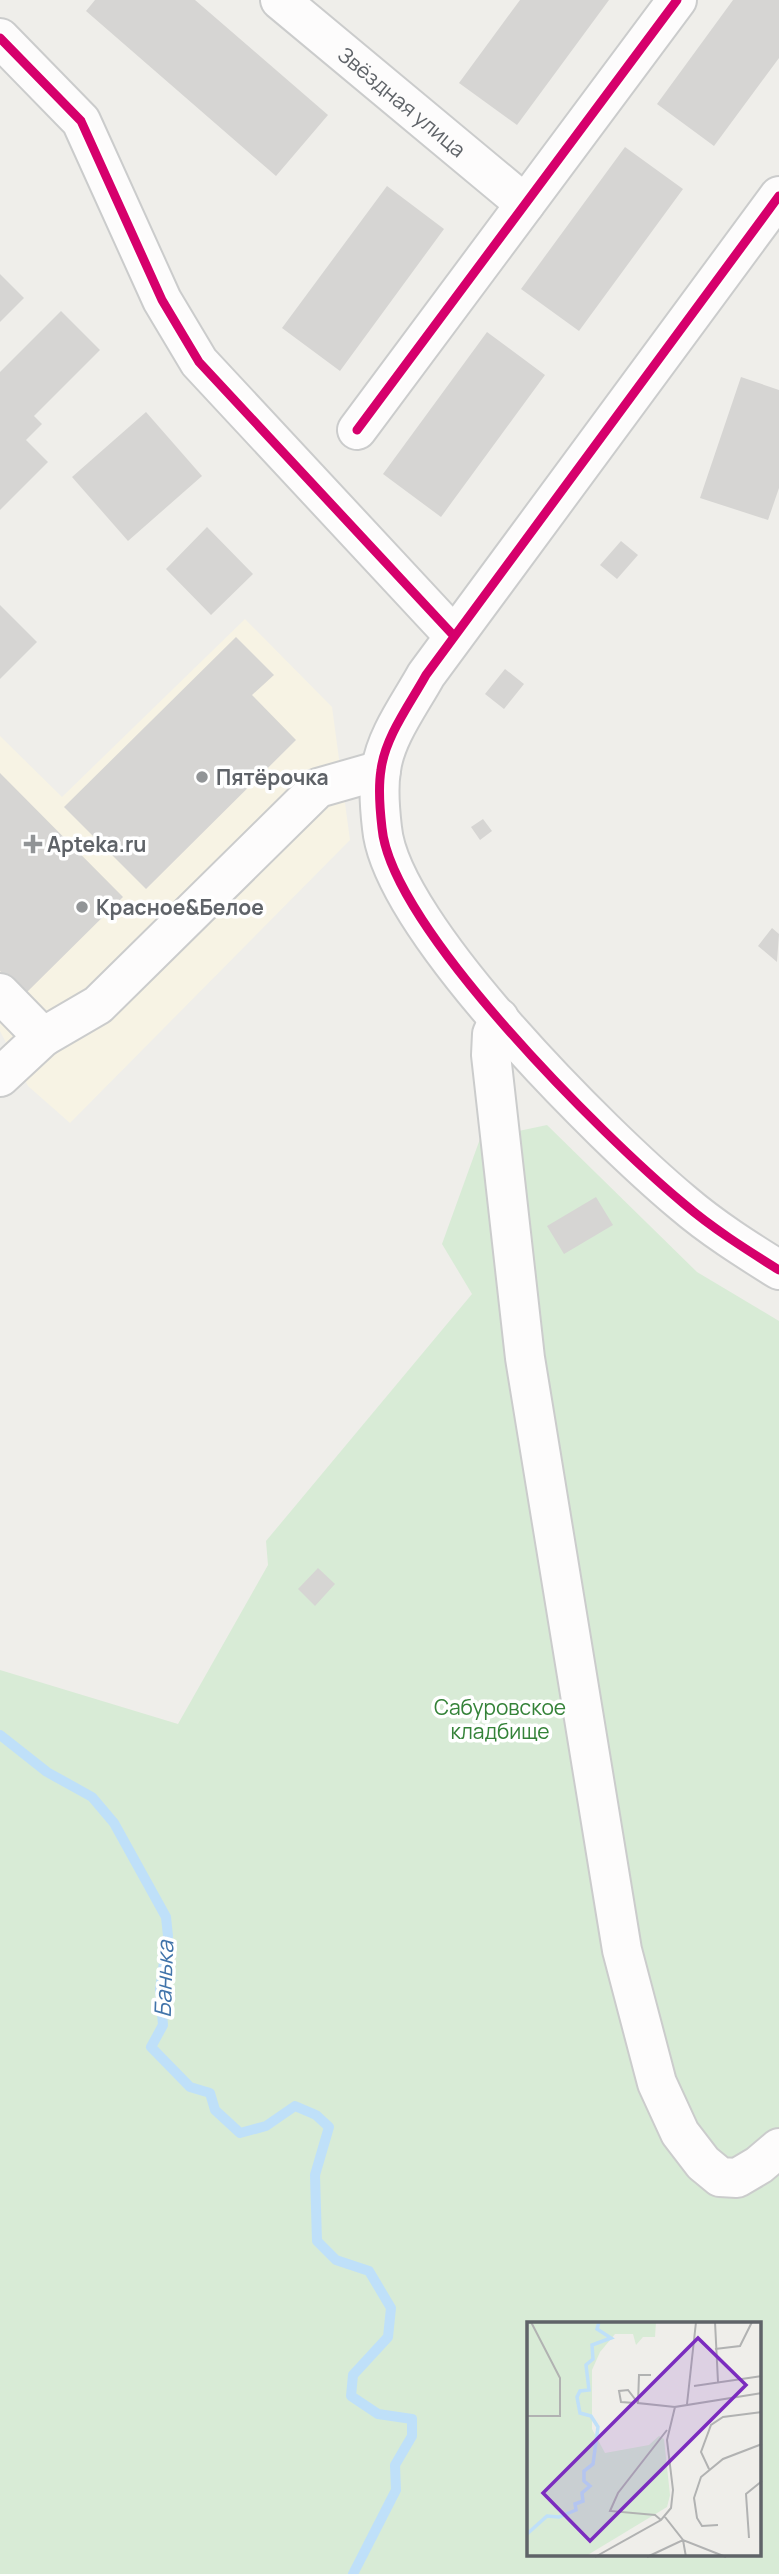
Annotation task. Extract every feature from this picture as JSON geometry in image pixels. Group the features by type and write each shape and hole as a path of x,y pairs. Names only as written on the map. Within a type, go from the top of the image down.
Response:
{"street":[{"name":"Звёздная улица","path":"280,0 525,204"},
{"path":"357,430 677,0"},
{"path":"0,37 81,121 162,300 199,362 454,636"},
{"path":"779,196 426,675 395,730 381,769 382,831 397,879 429,930 499,1018 579,1107 684,1205 779,1269"},
{"path":"3,1071 43,1037 98,1005 318,788 381,769"},
{"path":"0,993 43,1037"},
{"path":"499,1018 492,1034 491,1055 525,1358 622,1950 657,2083 680,2133 703,2163 720,2177 737,2178 759,2165 779,2148"}],"shaded area":[{"path":"245,619 332,707 350,840 70,1123 28,1086 0,1031 0,736 62,797"}],"green space":[{"name":"Сабуровское кладбище","path":"547,1125 697,1272 779,1321 779,2574 0,2574 0,1670 178,1724 268,1565 266,1541 472,1294 442,1244 480,1139"}],"building":[{"path":"95,0 195,0 328,115 276,176 86,11"},
{"path":"520,0 609,0 517,125 459,83"},
{"path":"733,0 779,0 779,58 714,146 657,104"},
{"path":"625,147 683,189 579,331 521,289"},
{"path":"387,186 444,229 340,371 282,328"},
{"path":"0,274 24,298 0,322"},
{"path":"61,311 100,350 34,416 42,424 26,440 48,462 0,510 0,372"},
{"path":"487,332 545,375 441,517 383,474"},
{"path":"741,377 779,390 779,488 768,520 700,498"},
{"path":"146,412 202,476 128,541 72,477"},
{"path":"207,527 253,574 211,615 166,569"},
{"path":"621,541 638,555 617,579 600,565"},
{"path":"0,605 37,642 0,679"},
{"path":"236,637 274,675 252,695 296,740 146,889 64,807"},
{"path":"505,669 524,684 504,709 485,694"},
{"path":"0,773 123,897 24,995 0,971"},
{"path":"483,819 492,831 480,840 471,827"},
{"path":"772,928 779,934 777,962 758,946"},
{"path":"596,1197 613,1225 564,1254 547,1226"},
{"path":"318,1568 335,1584 315,1606 298,1589"}],"waterway":[{"name":"Банька","path":"0,1735 47,1772 92,1797 114,1823 166,1917 168,1936 160,1989 163,2025 151,2047 190,2087 210,2093 215,2110 240,2133 266,2126 295,2106 316,2115 329,2127 315,2175 317,2241 336,2260 369,2271 391,2308 388,2337 353,2375 351,2396 378,2414 412,2419 412,2436 395,2465 396,2490 353,2574"}],"cycle path":[{"path":"357,430 677,0"},
{"path":"0,38 81,121 162,300 199,362 454,636"},
{"path":"779,196 426,675 387,745 379,792 382,828 394,870 422,919 461,973 507,1028 556,1082 648,1172 706,1221 779,1270"}],"place":[{"name":"Пятёрочка","path":"202,777"},
{"name":"Apteka.ru","path":"33,844"},
{"name":"Красное&Белое","path":"82,907"}]}
